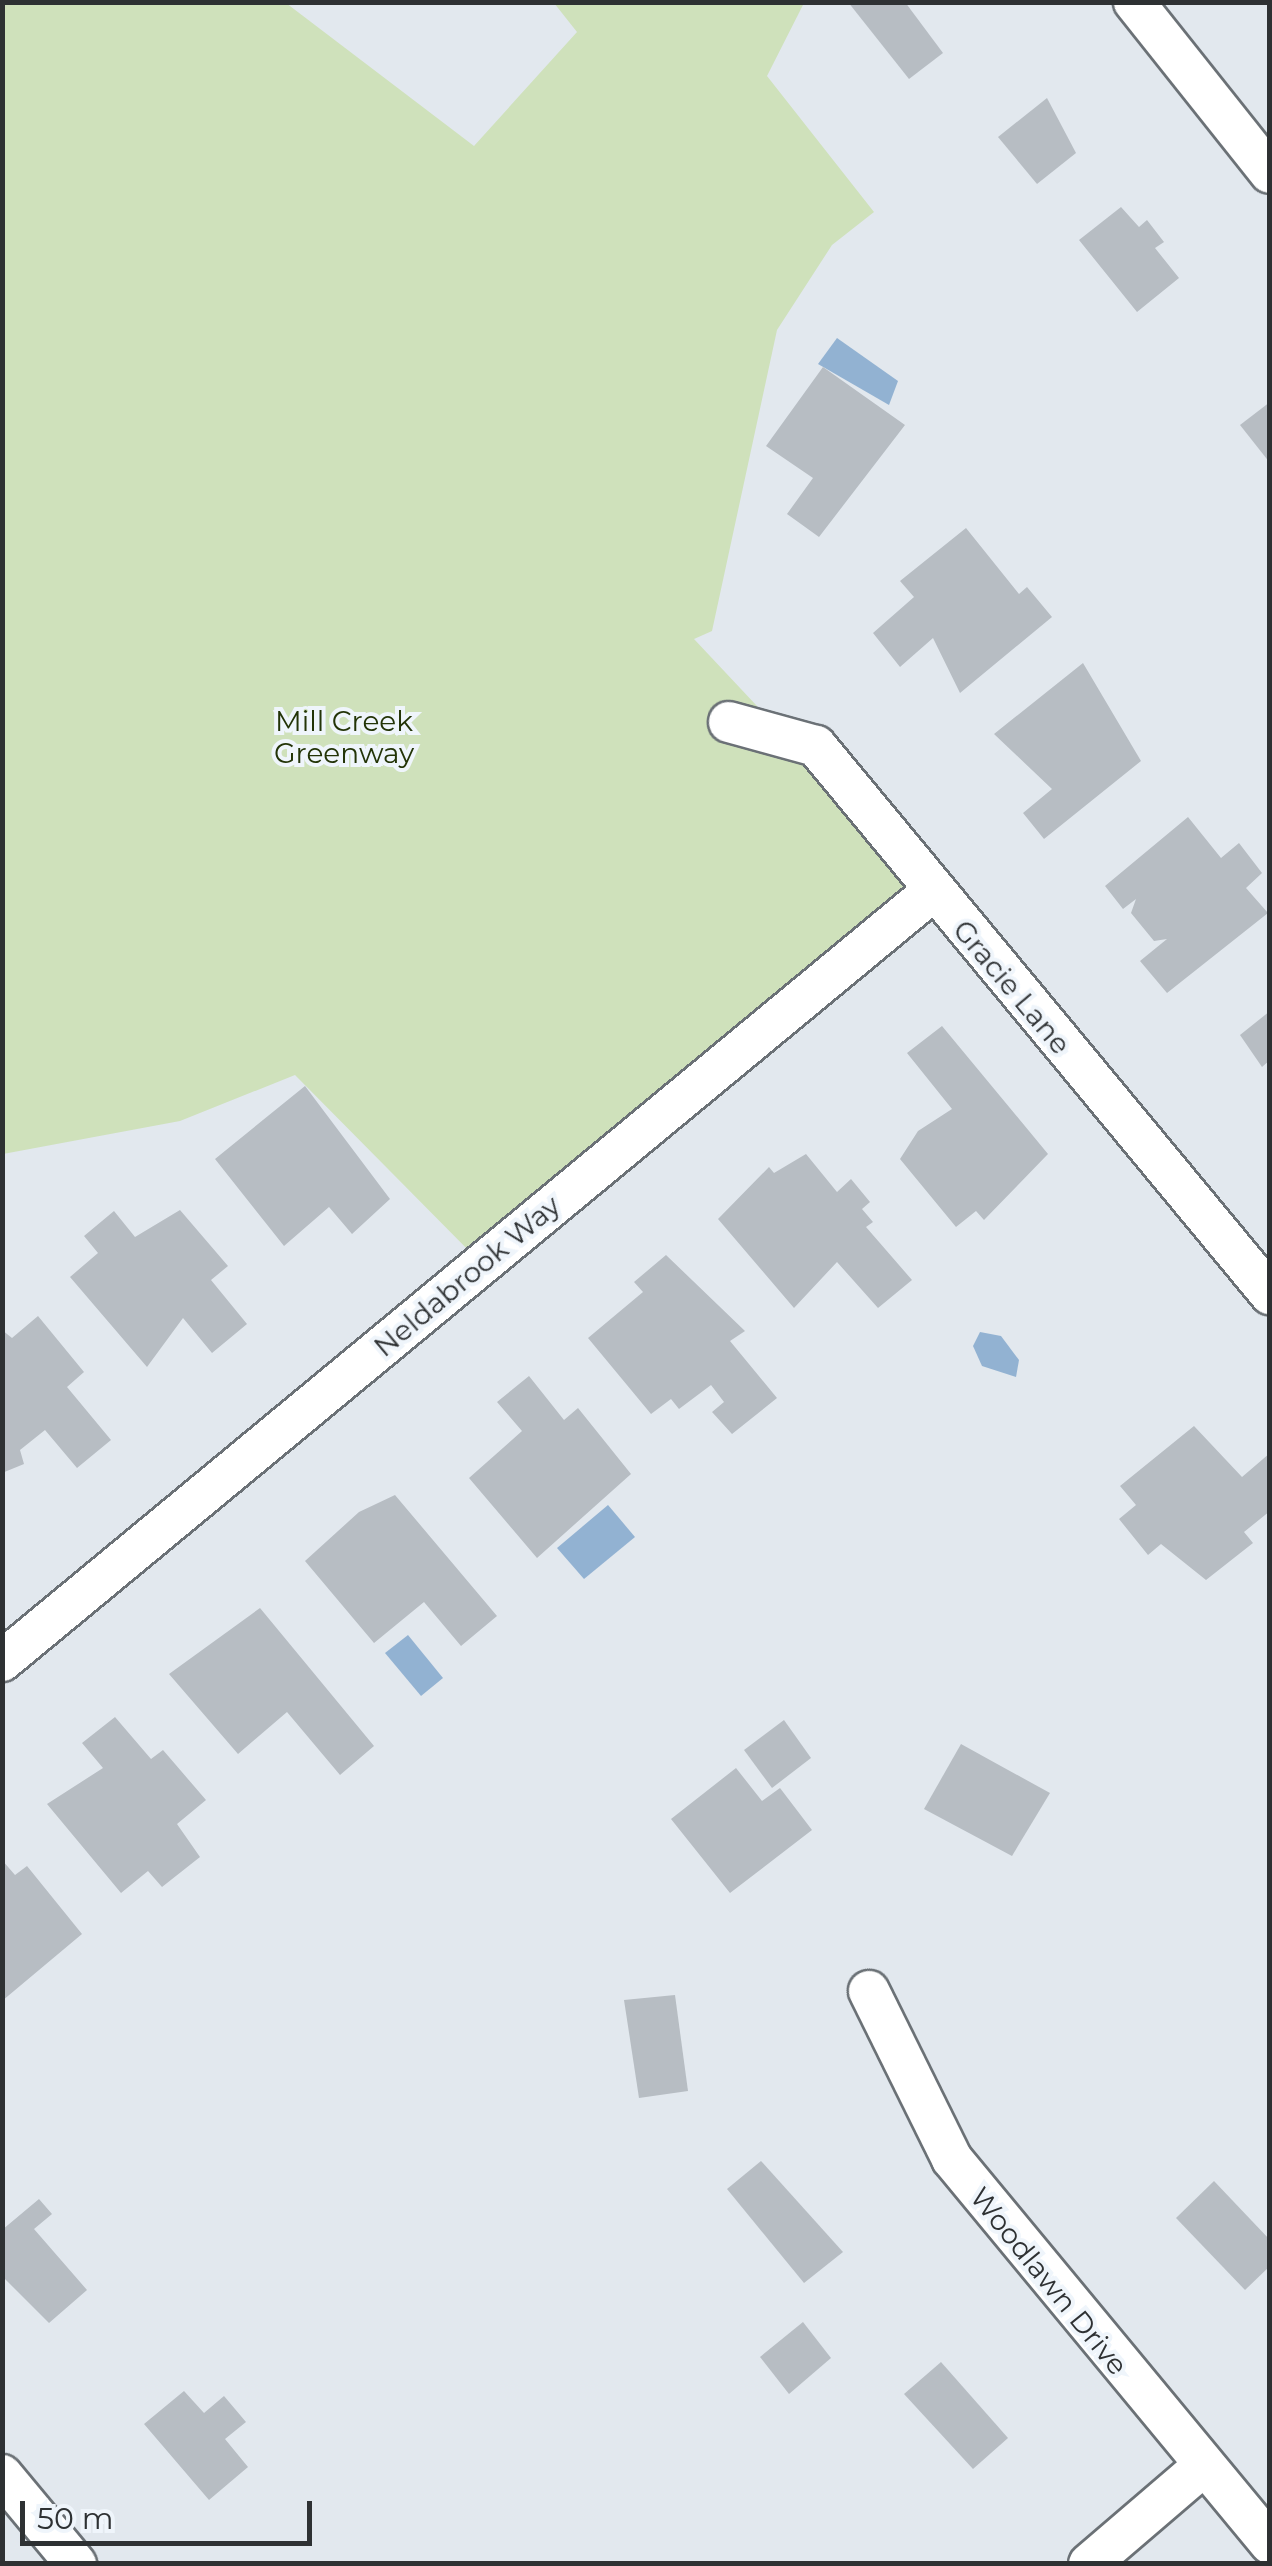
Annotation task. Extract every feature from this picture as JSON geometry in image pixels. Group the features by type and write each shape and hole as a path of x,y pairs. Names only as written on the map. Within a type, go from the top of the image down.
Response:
{"street":[{"path":"1134,2 1270,173"},
{"name":"Gracie Lane","path":"729,722 816,746 932,892 1270,1294"},
{"name":"Neldabrook Way","path":"2,1661 932,892"},
{"name":"Woodlawn Drive","path":"869,1992 952,2159 1200,2469 1270,2544"},
{"path":"1088,2564 1200,2469"},
{"path":"2,2475 76,2564"}],"green space":[{"name":"Mill Creek Greenway","path":"3,3 286,3 474,146 577,32 554,3 804,3 767,76 874,212 832,245 777,330 712,631 694,639 932,892 482,1264 295,1075 180,1121 3,1154"}],"water":[{"path":"837,338 898,381 889,405 818,364"},
{"path":"980,1332 1001,1336 1019,1360 1016,1377 982,1366 973,1346"},
{"path":"608,1505 635,1537 584,1579 557,1548"},
{"path":"408,1635 443,1678 421,1696 385,1653"}],"building":[{"path":"848,2 905,2 943,53 909,79"},
{"path":"1047,98 1076,153 1037,184 998,137"},
{"path":"1121,207 1139,227 1147,220 1164,242 1155,248 1179,278 1137,312 1079,240"},
{"path":"823,367 905,425 819,537 787,514 813,478 766,446"},
{"path":"1270,402 1270,463 1240,425"},
{"path":"966,528 1019,594 1027,587 1052,617 960,693 933,638 900,667 873,633 914,597 900,581"},
{"path":"1083,663 1141,761 1044,839 1023,813 1052,789 994,734"},
{"path":"1188,817 1221,858 1239,843 1262,873 1246,888 1268,913 1167,993 1140,961 1167,939 1154,941 1131,913 1136,899 1123,909 1105,886"},
{"path":"1270,1011 1270,1060 1262,1067 1240,1035"},
{"path":"942,1026 1048,1154 984,1220 976,1211 956,1227 900,1159 918,1131 952,1109 907,1053"},
{"path":"305,1086 390,1199 352,1234 329,1207 284,1246 215,1159"},
{"path":"806,1154 837,1192 851,1179 870,1202 862,1209 873,1222 866,1227 912,1280 878,1308 837,1262 794,1308 718,1219 769,1167 774,1173"},
{"path":"180,1210 228,1266 211,1280 247,1324 212,1353 183,1318 147,1367 70,1277 98,1253 84,1236 114,1211 135,1237"},
{"path":"666,1255 745,1331 730,1341 777,1398 732,1434 712,1412 724,1402 711,1385 679,1409 671,1399 651,1414 588,1338 643,1292 634,1282"},
{"path":"38,1316 84,1372 67,1387 111,1440 77,1468 45,1430 20,1450 24,1464 2,1473 2,1330 12,1338"},
{"path":"529,1376 564,1420 578,1408 631,1474 537,1558 469,1478 522,1431 497,1402"},
{"path":"1194,1426 1242,1477 1270,1453 1270,1511 1244,1532 1253,1543 1206,1580 1161,1544 1148,1555 1119,1519 1136,1505 1120,1486"},
{"path":"395,1495 497,1616 461,1646 424,1602 374,1643 305,1561 359,1512"},
{"path":"260,1608 374,1746 340,1775 287,1712 238,1754 169,1674"},
{"path":"115,1717 151,1759 163,1750 206,1800 177,1824 200,1857 162,1887 148,1871 121,1893 47,1804 103,1768 82,1743"},
{"path":"784,1720 811,1758 772,1788 744,1750"},
{"path":"961,1744 1050,1793 1012,1856 924,1809"},
{"path":"736,1768 762,1801 780,1788 812,1830 730,1893 671,1819"},
{"path":"2,1860 15,1875 27,1866 82,1934 2,2001"},
{"path":"675,1995 688,2091 639,2098 624,2000"},
{"path":"761,2161 843,2252 804,2283 727,2189"},
{"path":"1214,2181 1270,2240 1270,2266 1245,2290 1176,2218"},
{"path":"39,2199 52,2214 34,2229 87,2290 49,2323 2,2276 2,2230"},
{"path":"803,2322 831,2358 789,2394 760,2357"},
{"path":"941,2362 1008,2438 973,2469 904,2394"},
{"path":"184,2391 204,2413 224,2396 246,2422 225,2439 248,2467 209,2500 144,2424"}]}
